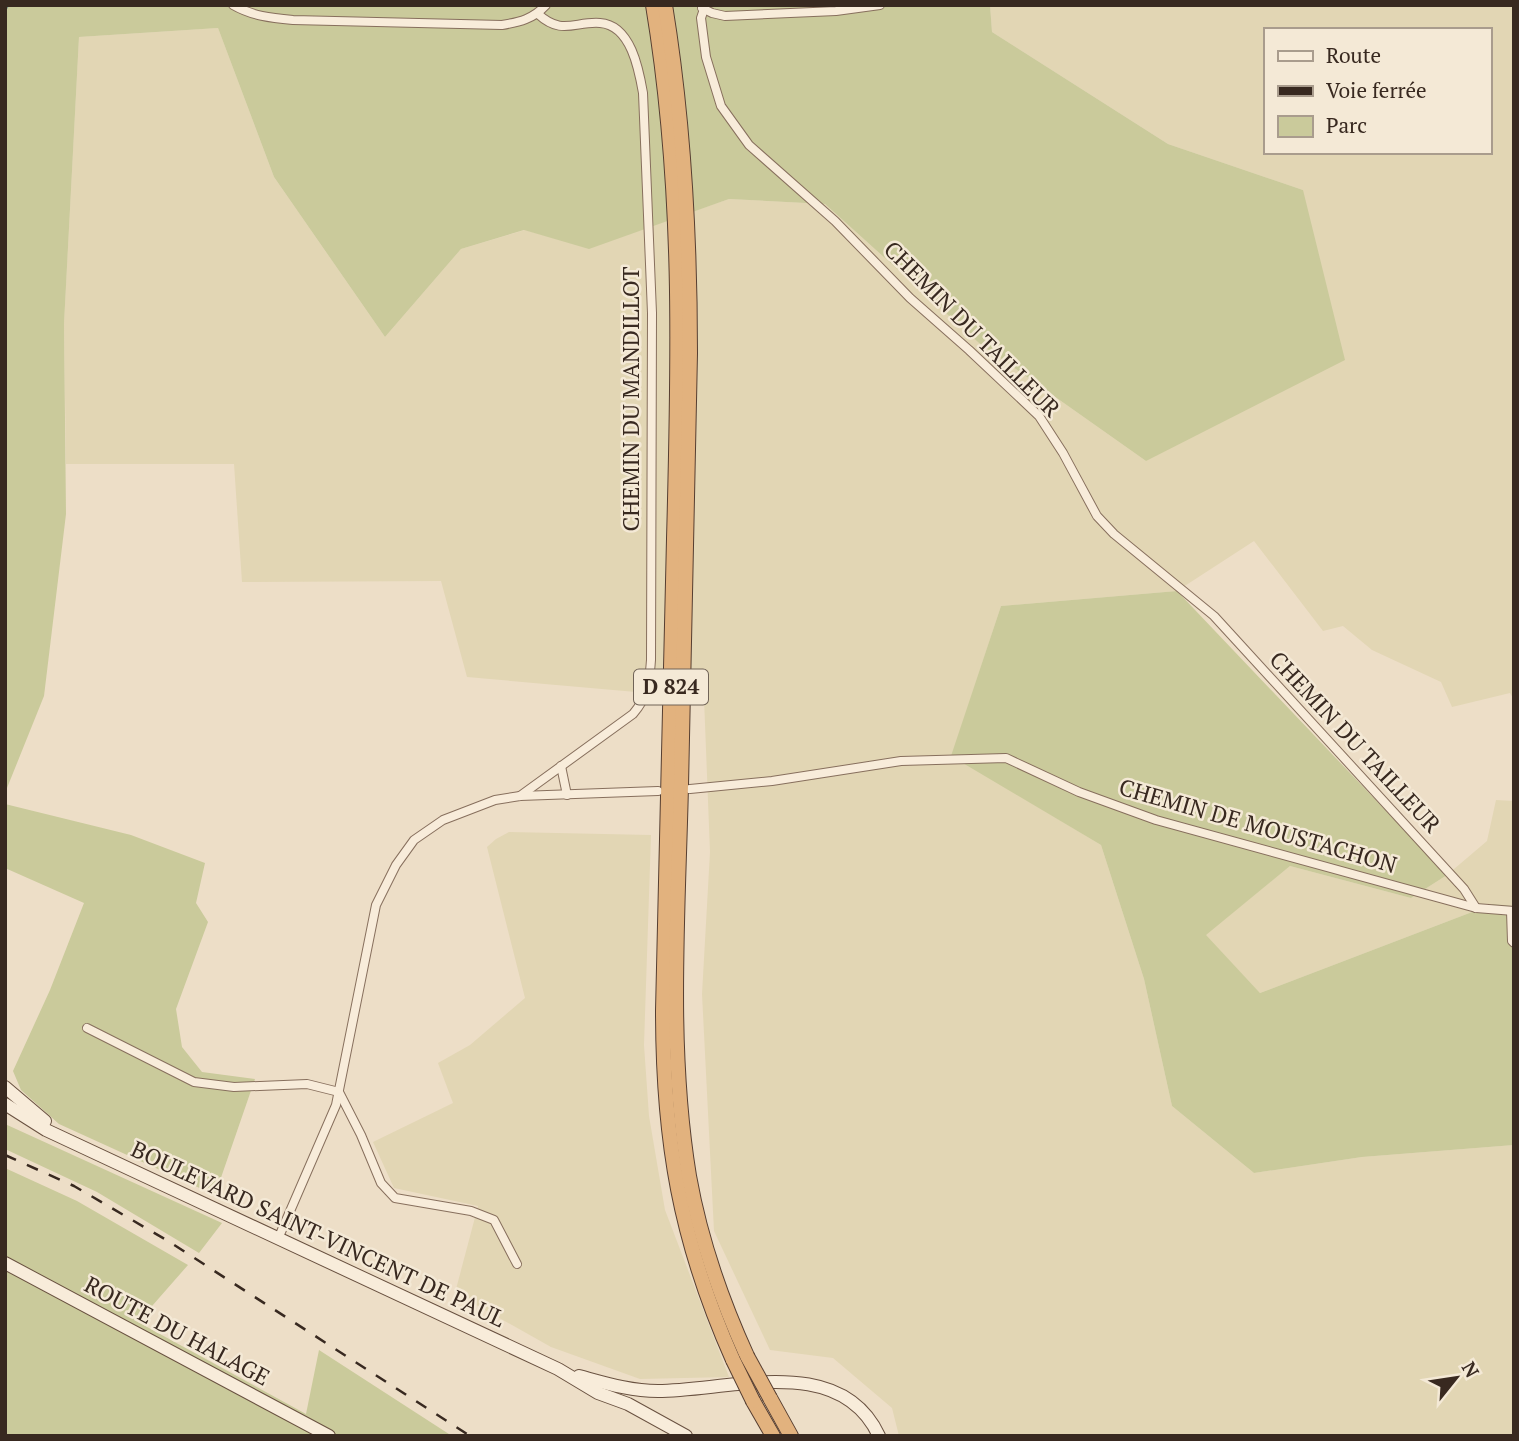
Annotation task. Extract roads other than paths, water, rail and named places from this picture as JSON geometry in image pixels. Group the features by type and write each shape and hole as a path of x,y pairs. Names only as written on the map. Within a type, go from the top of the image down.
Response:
{"highway":[{"name":"D 824","path":"653,5 662,57 673,169 678,292 663,1011 665,1097 671,1157 683,1221 709,1303 753,1401 774,1436"},
{"name":"D 824","path":"665,5 685,158 690,274 677,977 680,1102 690,1177 702,1230 731,1321 791,1436"}],"main road":[{"name":"BOULEVARD SAINT-VINCENT DE PAUL","path":"5,1087 61,1135"},
{"name":"BOULEVARD SAINT-VINCENT DE PAUL","path":"5,1104 46,1130 558,1370"},
{"name":"ROUTE DU HALAGE","path":"5,1263 328,1436"},
{"path":"558,1370 598,1392 628,1404 685,1436"},
{"path":"558,1370 614,1386 645,1390 789,1381 818,1385 853,1404 868,1418 879,1436"}],"street":[{"path":"233,5 244,12 261,17 445,25 502,25 525,21 547,5"},
{"path":"702,7 725,16 836,11 880,5"},
{"name":"CHEMIN DU TAILLEUR","path":"702,7 706,57 721,106 749,145 835,221 910,298 970,349 1039,416 1063,453 1097,516 1140,557 1214,616 1464,888 1476,908"},
{"name":"CHEMIN DU MANDILLOT","path":"520,796 634,714 645,699 649,683 652,313 643,93 637,58 615,29 602,23 568,27 556,25 538,14"},
{"name":"CHEMIN DE MOUSTACHON","path":"690,789 772,781 901,761 1006,758 1079,792 1156,820 1476,908 1512,911"},
{"path":"561,766 567,795"},
{"path":"278,1239 316,1155 339,1092 376,905 396,865 414,840 443,821 495,800 520,796 658,791"},
{"path":"1512,911 1514,943"},
{"path":"88,1028 194,1082 234,1087 307,1084 339,1092 361,1135 380,1183 395,1198 471,1211 494,1220 517,1264"}],"waterway":[{"path":"5,10 8,5"}],"railway":[{"path":"5,1155 74,1186 168,1241 470,1436"}]}
